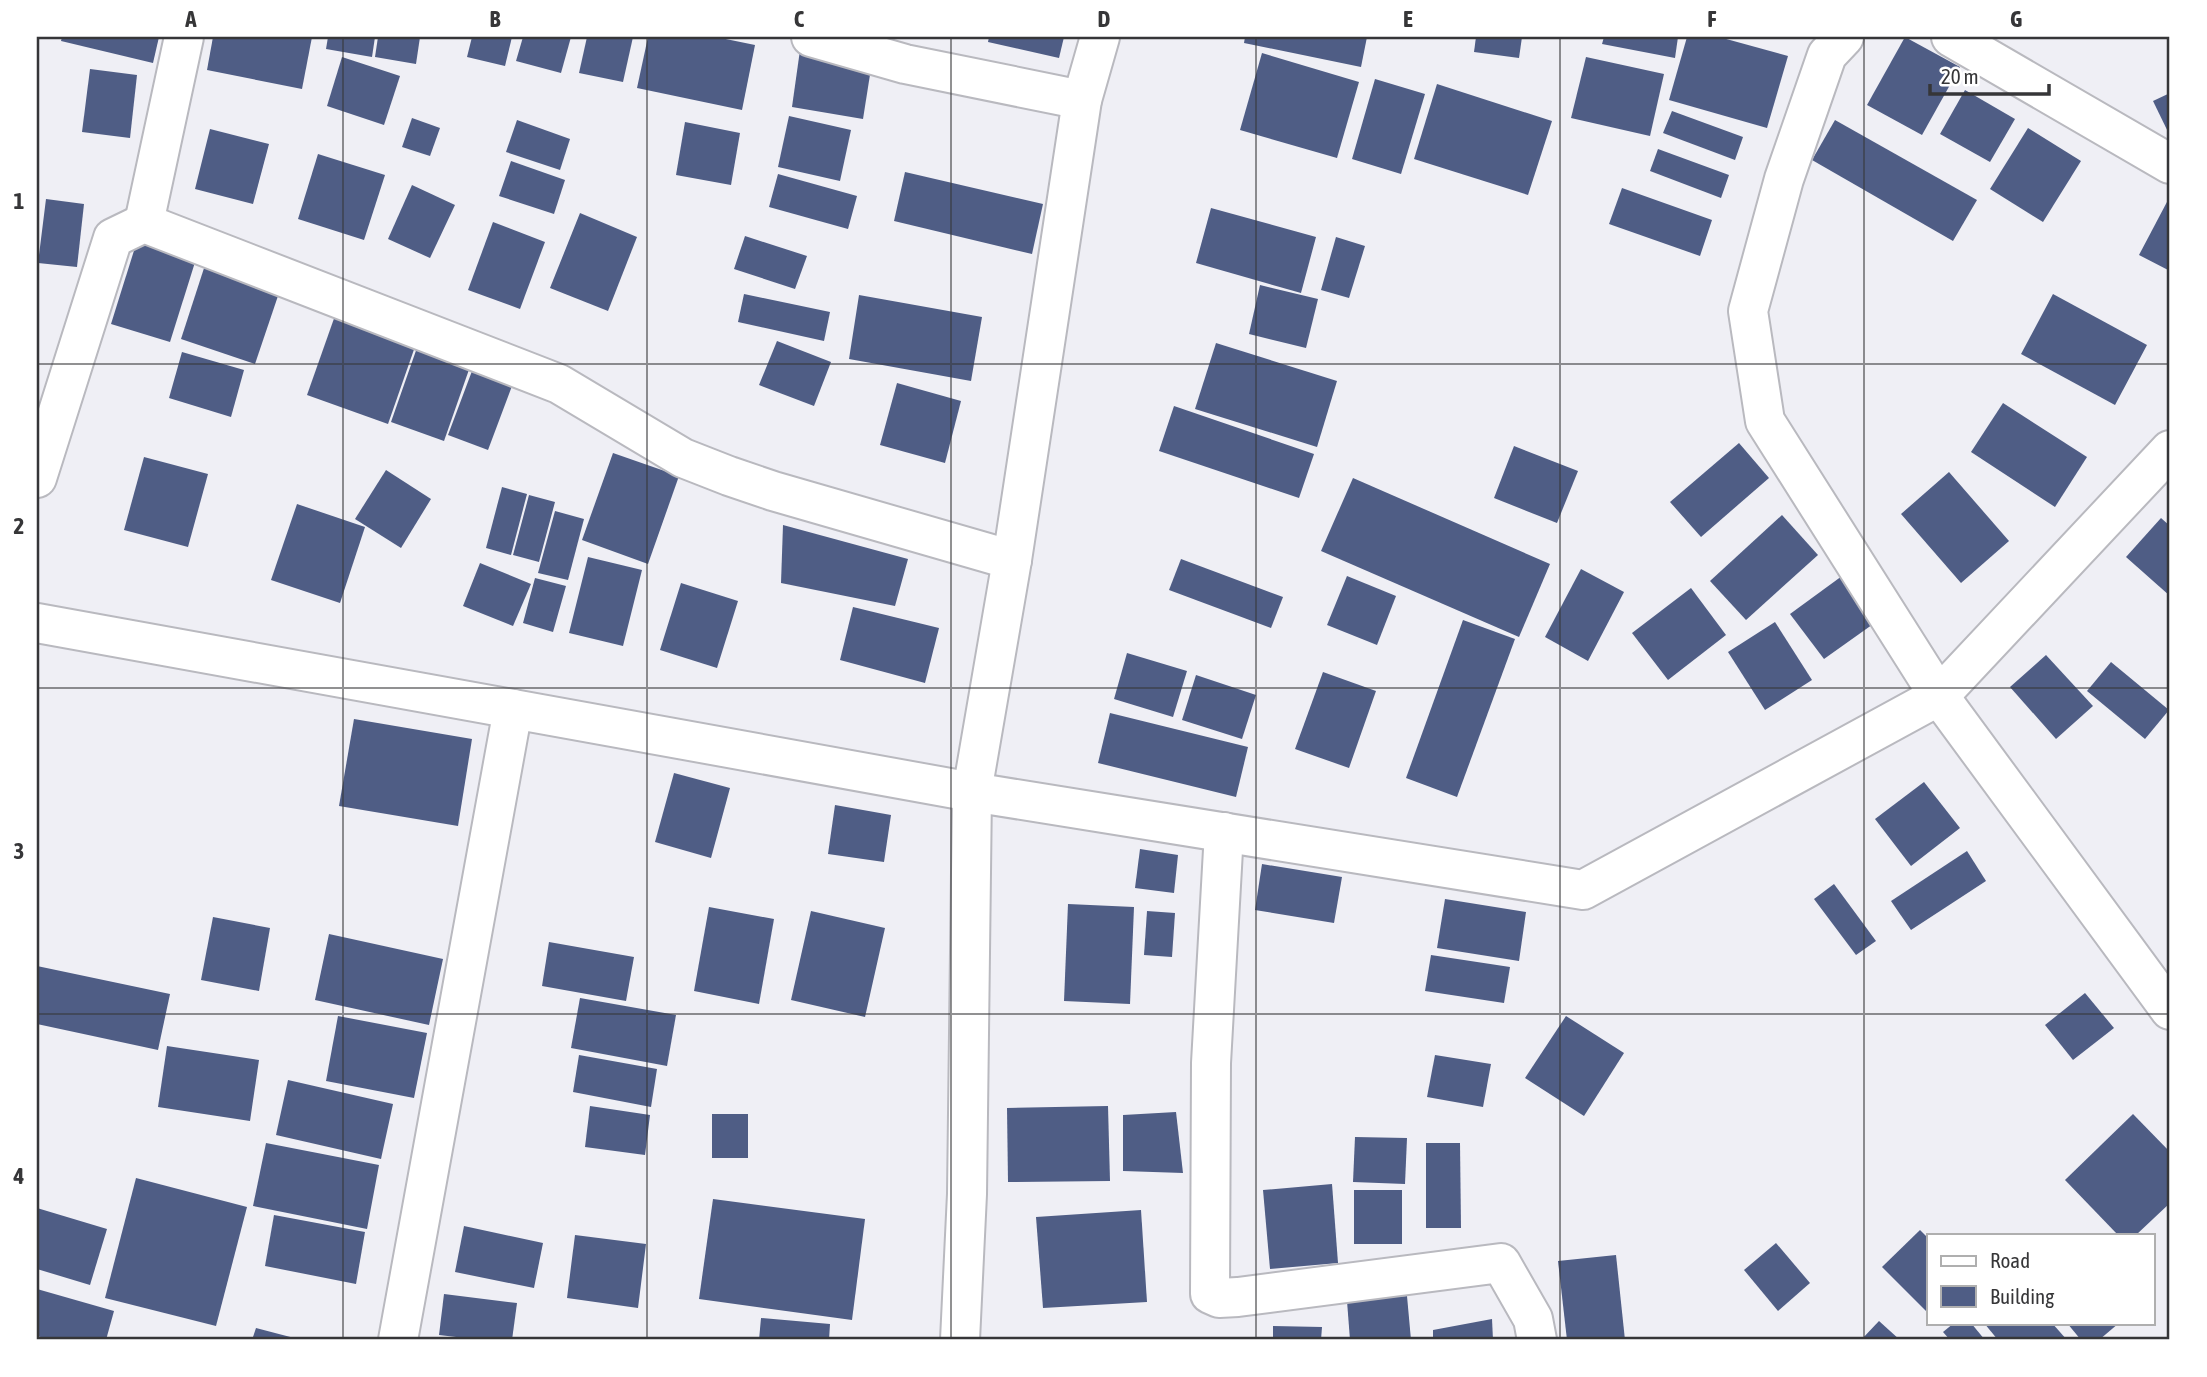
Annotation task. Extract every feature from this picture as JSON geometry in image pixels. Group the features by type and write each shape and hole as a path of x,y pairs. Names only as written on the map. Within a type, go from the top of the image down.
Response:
{"street":[{"path":"144,223 184,37"},
{"path":"811,37 905,64 1082,100"},
{"path":"960,1340 967,1194 972,792 1012,560 1082,100 1100,37"},
{"path":"1844,37 1827,55 1822,68 1784,179 1748,311 1765,421 1939,696 2170,1010"},
{"path":"1951,37 2170,164"},
{"path":"37,478 113,238 144,223 559,384 683,458 773,491 1012,560"},
{"path":"37,623 972,792 1583,890 1939,696 2170,450"},
{"path":"398,1340 513,709"},
{"path":"1224,832 1211,1063 1210,1294 1219,1298 1238,1297 1501,1263 1533,1319 1537,1340"}],"building":[{"path":"62,37 159,37 153,63 61,41"},
{"path":"213,37 312,37 302,89 207,70"},
{"path":"328,37 375,37 372,57 326,49"},
{"path":"378,37 420,37 416,64 375,57"},
{"path":"472,37 512,37 505,66 467,57"},
{"path":"523,37 571,37 561,73 516,61"},
{"path":"587,37 633,37 623,82 579,73"},
{"path":"648,37 716,37 755,45 742,110 637,88"},
{"path":"989,37 1064,37 1059,58 988,42"},
{"path":"1245,37 1367,37 1361,67 1244,43"},
{"path":"1476,37 1522,37 1519,58 1474,52"},
{"path":"1604,37 1678,37 1675,58 1602,44"},
{"path":"1687,37 1719,37 1788,56 1767,128 1669,100"},
{"path":"1905,37 1960,67 1922,135 1867,105"},
{"path":"800,50 872,62 863,119 792,107"},
{"path":"1262,53 1359,82 1337,158 1240,130"},
{"path":"342,57 400,76 384,125 327,106"},
{"path":"1586,57 1664,74 1650,136 1571,118"},
{"path":"90,69 137,75 130,138 82,132"},
{"path":"1375,79 1425,94 1401,174 1352,159"},
{"path":"1437,84 1552,121 1528,195 1414,159"},
{"path":"1965,90 2015,119 1990,162 1940,134"},
{"path":"2170,93 2170,136 2153,101"},
{"path":"1672,111 1743,137 1735,160 1663,133"},
{"path":"789,116 851,130 840,181 778,167"},
{"path":"412,118 440,128 430,156 402,147"},
{"path":"517,120 570,139 560,170 506,152"},
{"path":"1835,120 1977,200 1953,241 1812,160"},
{"path":"685,122 740,133 731,185 676,175"},
{"path":"2028,128 2081,161 2043,222 1990,189"},
{"path":"210,129 269,144 253,204 195,189"},
{"path":"1658,149 1729,175 1721,198 1650,171"},
{"path":"318,154 385,175 364,240 298,219"},
{"path":"511,161 565,180 554,214 499,196"},
{"path":"905,172 1043,204 1032,254 894,221"},
{"path":"778,174 857,196 848,229 769,207"},
{"path":"412,185 455,205 430,258 388,239"},
{"path":"1622,188 1712,220 1700,256 1609,224"},
{"path":"46,199 84,204 77,267 38,263"},
{"path":"2168,200 2170,201 2170,271 2139,255"},
{"path":"1211,208 1316,237 1301,293 1196,263"},
{"path":"580,213 637,237 608,311 550,288"},
{"path":"493,222 545,242 520,309 468,290"},
{"path":"745,236 807,256 795,289 734,269"},
{"path":"1336,237 1365,246 1349,298 1321,290"},
{"path":"137,241 196,259 170,342 111,324"},
{"path":"206,262 281,287 255,364 181,339"},
{"path":"1260,285 1318,299 1306,348 1249,334"},
{"path":"744,294 830,312 824,341 738,322"},
{"path":"2053,294 2147,345 2115,405 2021,354"},
{"path":"859,295 982,317 971,381 849,359"},
{"path":"337,310 418,338 388,424 307,395"},
{"path":"777,341 831,362 814,406 759,385"},
{"path":"419,342 472,361 444,441 391,422"},
{"path":"1216,343 1337,381 1317,447 1195,409"},
{"path":"182,352 244,370 231,417 169,398"},
{"path":"475,363 515,378 488,450 448,435"},
{"path":"897,383 961,401 945,463 880,445"},
{"path":"2003,403 2087,457 2055,507 1971,452"},
{"path":"1174,406 1314,454 1299,498 1159,451"},
{"path":"1739,443 1769,478 1701,537 1670,502"},
{"path":"1514,446 1578,471 1557,523 1494,498"},
{"path":"613,453 679,476 648,564 582,540"},
{"path":"144,457 208,474 188,547 124,530"},
{"path":"386,470 431,499 401,548 355,519"},
{"path":"1949,472 2009,541 1961,583 1901,514"},
{"path":"1353,478 1550,564 1519,637 1321,551"},
{"path":"502,487 527,494 511,555 486,548"},
{"path":"529,495 555,502 539,562 513,555"},
{"path":"297,504 365,527 340,603 271,580"},
{"path":"555,511 584,519 568,580 538,573"},
{"path":"1782,515 1818,555 1746,620 1710,581"},
{"path":"2161,518 2170,526 2170,596 2126,557"},
{"path":"783,525 908,559 895,606 781,583"},
{"path":"588,557 642,570 623,646 569,633"},
{"path":"1181,559 1283,597 1271,628 1169,590"},
{"path":"480,563 531,584 513,626 463,606"},
{"path":"1581,569 1624,592 1588,661 1545,637"},
{"path":"1347,576 1396,596 1377,645 1327,625"},
{"path":"1842,576 1876,622 1824,659 1790,614"},
{"path":"535,578 566,586 553,632 523,623"},
{"path":"681,583 738,601 717,668 660,650"},
{"path":"1691,588 1726,635 1668,680 1632,633"},
{"path":"853,607 939,628 925,683 840,660"},
{"path":"1463,620 1515,639 1457,797 1406,778"},
{"path":"1775,622 1812,680 1765,710 1728,652"},
{"path":"1127,653 1187,671 1173,717 1114,699"},
{"path":"2046,655 2093,706 2056,739 2010,687"},
{"path":"2111,662 2169,710 2145,739 2087,691"},
{"path":"1323,672 1376,691 1349,768 1295,749"},
{"path":"1196,675 1256,695 1242,739 1182,720"},
{"path":"1110,713 1248,747 1236,797 1098,763"},
{"path":"354,719 472,739 458,826 339,806"},
{"path":"674,773 730,788 711,858 655,842"},
{"path":"1924,782 1960,828 1911,866 1875,819"},
{"path":"835,805 891,815 884,862 828,854"},
{"path":"1140,849 1178,855 1174,893 1135,888"},
{"path":"1967,851 1986,881 1911,930 1891,901"},
{"path":"1262,864 1342,877 1334,923 1255,910"},
{"path":"1834,884 1876,941 1856,955 1814,899"},
{"path":"1445,899 1526,912 1519,961 1437,948"},
{"path":"1068,904 1134,907 1130,1004 1064,1001"},
{"path":"709,907 774,919 759,1004 694,991"},
{"path":"811,911 885,928 865,1017 791,1000"},
{"path":"1147,911 1175,913 1172,957 1144,955"},
{"path":"213,917 270,928 259,991 201,980"},
{"path":"329,934 443,959 429,1025 315,1000"},
{"path":"549,942 634,957 626,1001 542,986"},
{"path":"1431,955 1510,967 1504,1003 1425,991"},
{"path":"37,966 170,994 158,1050 37,1024"},
{"path":"2085,993 2114,1028 2073,1060 2045,1025"},
{"path":"580,998 676,1015 667,1066 571,1048"},
{"path":"338,1016 427,1033 414,1098 326,1081"},
{"path":"1566,1016 1624,1053 1584,1116 1525,1078"},
{"path":"167,1046 259,1060 250,1121 158,1107"},
{"path":"579,1055 657,1069 651,1107 573,1092"},
{"path":"1435,1055 1491,1064 1483,1107 1427,1097"},
{"path":"288,1080 393,1104 381,1159 276,1135"},
{"path":"590,1106 650,1115 645,1155 585,1147"},
{"path":"1108,1106 1110,1181 1008,1182 1007,1108"},
{"path":"1176,1112 1183,1173 1123,1171 1123,1115"},
{"path":"712,1114 748,1114 748,1158 712,1158"},
{"path":"2133,1114 2170,1152 2170,1203 2137,1234 2117,1234 2065,1180"},
{"path":"1355,1137 1407,1138 1405,1184 1353,1182"},
{"path":"266,1143 379,1165 367,1229 253,1206"},
{"path":"1426,1143 1460,1143 1461,1228 1426,1228"},
{"path":"136,1178 247,1207 216,1326 105,1298"},
{"path":"1332,1184 1338,1263 1270,1269 1263,1190"},
{"path":"1354,1190 1402,1190 1402,1244 1354,1244"},
{"path":"713,1199 865,1219 852,1320 699,1299"},
{"path":"37,1208 107,1229 90,1285 37,1269"},
{"path":"1141,1210 1147,1302 1043,1308 1036,1217"},
{"path":"274,1215 365,1232 356,1284 265,1266"},
{"path":"464,1226 543,1243 534,1288 455,1272"},
{"path":"1920,1230 1927,1237 1927,1312 1882,1267"},
{"path":"575,1235 646,1244 638,1308 567,1298"},
{"path":"1776,1243 1810,1283 1778,1311 1744,1270"},
{"path":"1616,1255 1625,1340 1567,1340 1558,1261"},
{"path":"37,1289 114,1311 106,1340 51,1340 37,1336"},
{"path":"444,1294 517,1303 512,1340 439,1335"},
{"path":"1407,1296 1411,1340 1350,1340 1347,1301"},
{"path":"761,1318 830,1324 829,1340 759,1340"},
{"path":"1492,1319 1493,1340 1433,1340 1433,1330"},
{"path":"1879,1321 1900,1340 1861,1340"},
{"path":"1953,1324 1972,1324 1985,1340 1950,1340 1943,1332"},
{"path":"1985,1324 2053,1324 2067,1340 1998,1340"},
{"path":"2068,1324 2118,1324 2099,1340 2081,1340"},
{"path":"1273,1326 1322,1327 1321,1340 1273,1340"},
{"path":"256,1328 298,1339 252,1340"}]}
